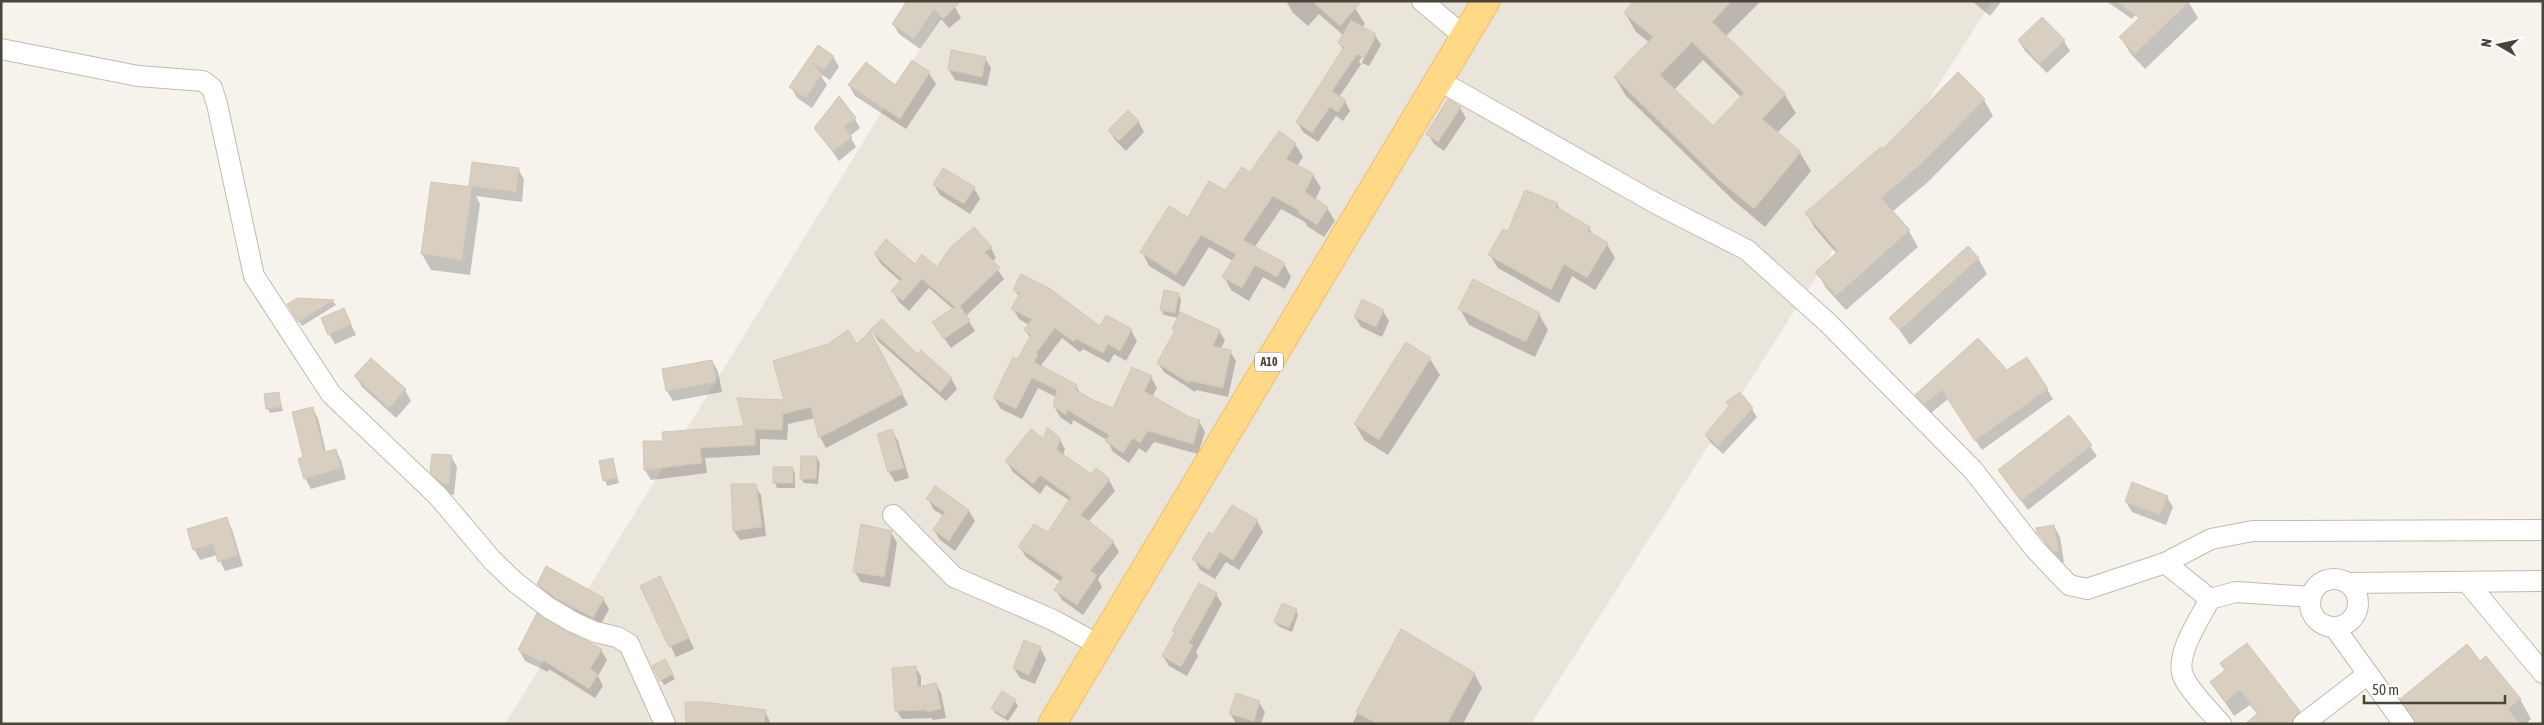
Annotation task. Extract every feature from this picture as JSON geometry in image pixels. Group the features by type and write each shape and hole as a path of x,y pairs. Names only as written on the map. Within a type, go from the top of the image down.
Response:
{"highway":[{"name":"A10","path":"1052,724 1486,1"}],"street":[{"path":"1422,1 1465,37"},
{"path":"1,49 138,76 203,81 212,88 254,276 331,394 438,496 492,560 516,584 549,608 573,622 595,632 617,637 628,644 665,724"},
{"path":"1438,80 1657,204 1747,250 1828,323 1973,470 2034,548 2069,585 2087,589 2165,562 2211,539 2253,531 2543,530"},
{"path":"893,515 954,576 1053,620 1099,645"},
{"path":"2165,562 2210,598"},
{"path":"2348,582 2358,595 2358,610 2350,623 2335,628 2321,624 2311,612 2311,597 2319,584 2334,579 2348,582 2543,581"},
{"path":"2467,582 2543,673"},
{"path":"2221,724 2184,678 2181,666 2184,649 2210,598 2236,592 2311,597"},
{"path":"2335,628 2404,724"},
{"path":"2303,724 2368,674"}],"shaded area":[{"path":"950,1 1992,1 1531,724 505,724"}],"building":[{"path":"907,1 961,1 943,19 934,9 914,39 892,24"},
{"path":"1312,1 1362,1 1340,26"},
{"path":"1633,1 1732,1 1712,22 1786,94 1762,119 1801,152 1754,209 1720,181 1614,77 1653,37 1624,13","holes":["1692,42 1744,93 1713,126 1660,75"]},
{"path":"2116,1 2190,1 2135,54 2119,37 2139,18"},
{"path":"2042,17 2065,40 2040,64 2018,40"},
{"path":"1351,20 1376,34 1363,58 1357,54 1332,91 1346,100 1338,112 1330,107 1312,133 1296,122 1344,47 1338,43"},
{"path":"818,45 834,56 824,70 813,63 822,74 806,98 789,87"},
{"path":"951,50 986,57 982,77 948,70"},
{"path":"912,60 930,72 900,119 848,85 866,62 895,85"},
{"path":"1958,72 1985,99 1919,166 1881,198 1910,230 1836,296 1815,272 1838,251 1805,213 1881,147 1883,149"},
{"path":"839,96 856,118 844,127 852,137 833,152 814,128"},
{"path":"1448,99 1461,107 1438,142 1426,134"},
{"path":"1128,110 1139,121 1119,141 1108,130"},
{"path":"1279,131 1296,143 1286,159 1314,174 1305,192 1328,207 1317,225 1298,213 1300,211 1273,196 1243,240 1285,263 1277,277 1255,265 1242,288 1222,277 1236,254 1201,235 1176,275 1140,252 1169,206 1188,217 1209,181 1225,190 1242,167 1250,172"},
{"path":"472,162 519,168 516,192 469,186"},
{"path":"943,168 975,187 964,204 933,185"},
{"path":"431,182 472,187 462,260 421,254"},
{"path":"1525,190 1558,203 1556,207 1590,227 1588,231 1608,243 1587,278 1564,264 1551,290 1488,255 1503,229 1508,231"},
{"path":"974,227 992,247 985,252 1000,268 960,306 970,321 944,339 932,322 955,307 922,279 903,301 891,291 902,279 874,254 886,239 915,264 922,254 937,267 950,248"},
{"path":"1968,246 1979,258 1900,330 1889,318"},
{"path":"1021,274 1049,288 1100,326 1106,315 1132,329 1120,351 1108,344 1103,353 1076,339 1074,342 1055,328 1036,353 1038,354 1034,362 1077,385 1075,389 1093,400 1113,408 1132,367 1152,376 1144,391 1189,417 1200,420 1193,444 1148,431 1140,443 1133,438 1123,453 1105,441 1109,435 1067,410 1066,415 1053,406 1057,390 1032,378 1016,409 993,398 1013,357 1018,359 1031,335 1024,330 1032,319 1011,309 1020,293 1013,290"},
{"path":"1473,279 1540,313 1526,342 1458,309"},
{"path":"1164,290 1179,293 1175,313 1160,310"},
{"path":"298,298 334,300 298,322 287,304"},
{"path":"1362,299 1384,310 1376,327 1354,317"},
{"path":"344,308 351,324 328,335 321,318"},
{"path":"1180,312 1220,330 1213,346 1231,350 1223,388 1191,381 1189,383 1157,363 1175,330 1172,329"},
{"path":"882,319 917,354 921,350 952,378 940,392 870,330"},
{"path":"848,330 857,344 870,331 903,394 819,438 811,407 783,414 782,430 755,429 755,445 700,448 702,463 644,470 643,441 663,441 662,432 744,426 737,398 784,400 773,361 828,344"},
{"path":"1978,338 2007,370 2027,357 2048,389 1975,441 1942,390 1924,404 1915,395"},
{"path":"1406,342 1431,358 1379,440 1354,424"},
{"path":"371,358 406,389 389,408 354,376"},
{"path":"712,360 716,382 666,391 662,369"},
{"path":"279,392 281,407 266,409 264,394"},
{"path":"1740,392 1753,408 1718,446 1705,435 1729,406 1726,402"},
{"path":"313,407 324,452 336,449 341,468 304,479 298,459 303,457 292,412"},
{"path":"2069,415 2092,445 2021,501 1998,470"},
{"path":"1047,427 1060,438 1057,450 1091,474 1096,468 1110,479 1081,515 1114,541 1090,571 1097,575 1077,605 1054,590 1063,577 1018,547 1034,524 1048,532 1071,497 1040,475 1033,484 1005,461 1031,429 1044,439"},
{"path":"892,429 904,468 888,472 877,434"},
{"path":"432,454 452,455 449,485 443,484 430,472"},
{"path":"801,456 817,456 816,479 800,479"},
{"path":"613,458 617,478 603,481 599,461"},
{"path":"773,467 793,467 793,483 773,483"},
{"path":"2132,482 2168,496 2160,515 2125,502"},
{"path":"731,484 756,484 762,527 733,531"},
{"path":"935,486 969,510 949,541 933,530 945,512 926,499"},
{"path":"1232,505 1258,520 1233,560 1220,552 1209,570 1192,559 1209,532 1213,534"},
{"path":"227,517 238,555 218,562 213,544 193,550 187,529"},
{"path":"861,524 892,531 884,577 853,572"},
{"path":"2054,525 2059,551 2054,552 2037,533 2036,528"},
{"path":"546,566 604,598 593,618 556,598 537,584"},
{"path":"660,576 689,638 669,647 640,586"},
{"path":"1199,583 1217,593 1189,643 1193,645 1181,667 1162,656 1175,632 1172,631"},
{"path":"1282,603 1297,609 1289,628 1274,622"},
{"path":"537,613 567,632 602,649 590,669 598,674 589,689 543,660 542,662 518,650"},
{"path":"1401,629 1475,673 1447,724 1377,724 1356,712"},
{"path":"1024,640 1041,647 1029,675 1013,668"},
{"path":"2247,643 2300,711 2292,719 2291,724 2245,724 2258,713 2240,690 2225,702 2210,682 2225,670 2220,663"},
{"path":"2467,644 2480,661 2486,656 2521,699 2508,709 2520,724 2416,724 2400,699"},
{"path":"665,659 673,674 660,681 652,666"},
{"path":"916,666 918,687 936,683 941,709 927,712 927,710 895,711 892,668"},
{"path":"1002,691 1016,700 1005,717 991,708"},
{"path":"1236,693 1260,701 1254,721 1229,714"},
{"path":"685,702 703,702 766,710 764,724 686,724"}]}
